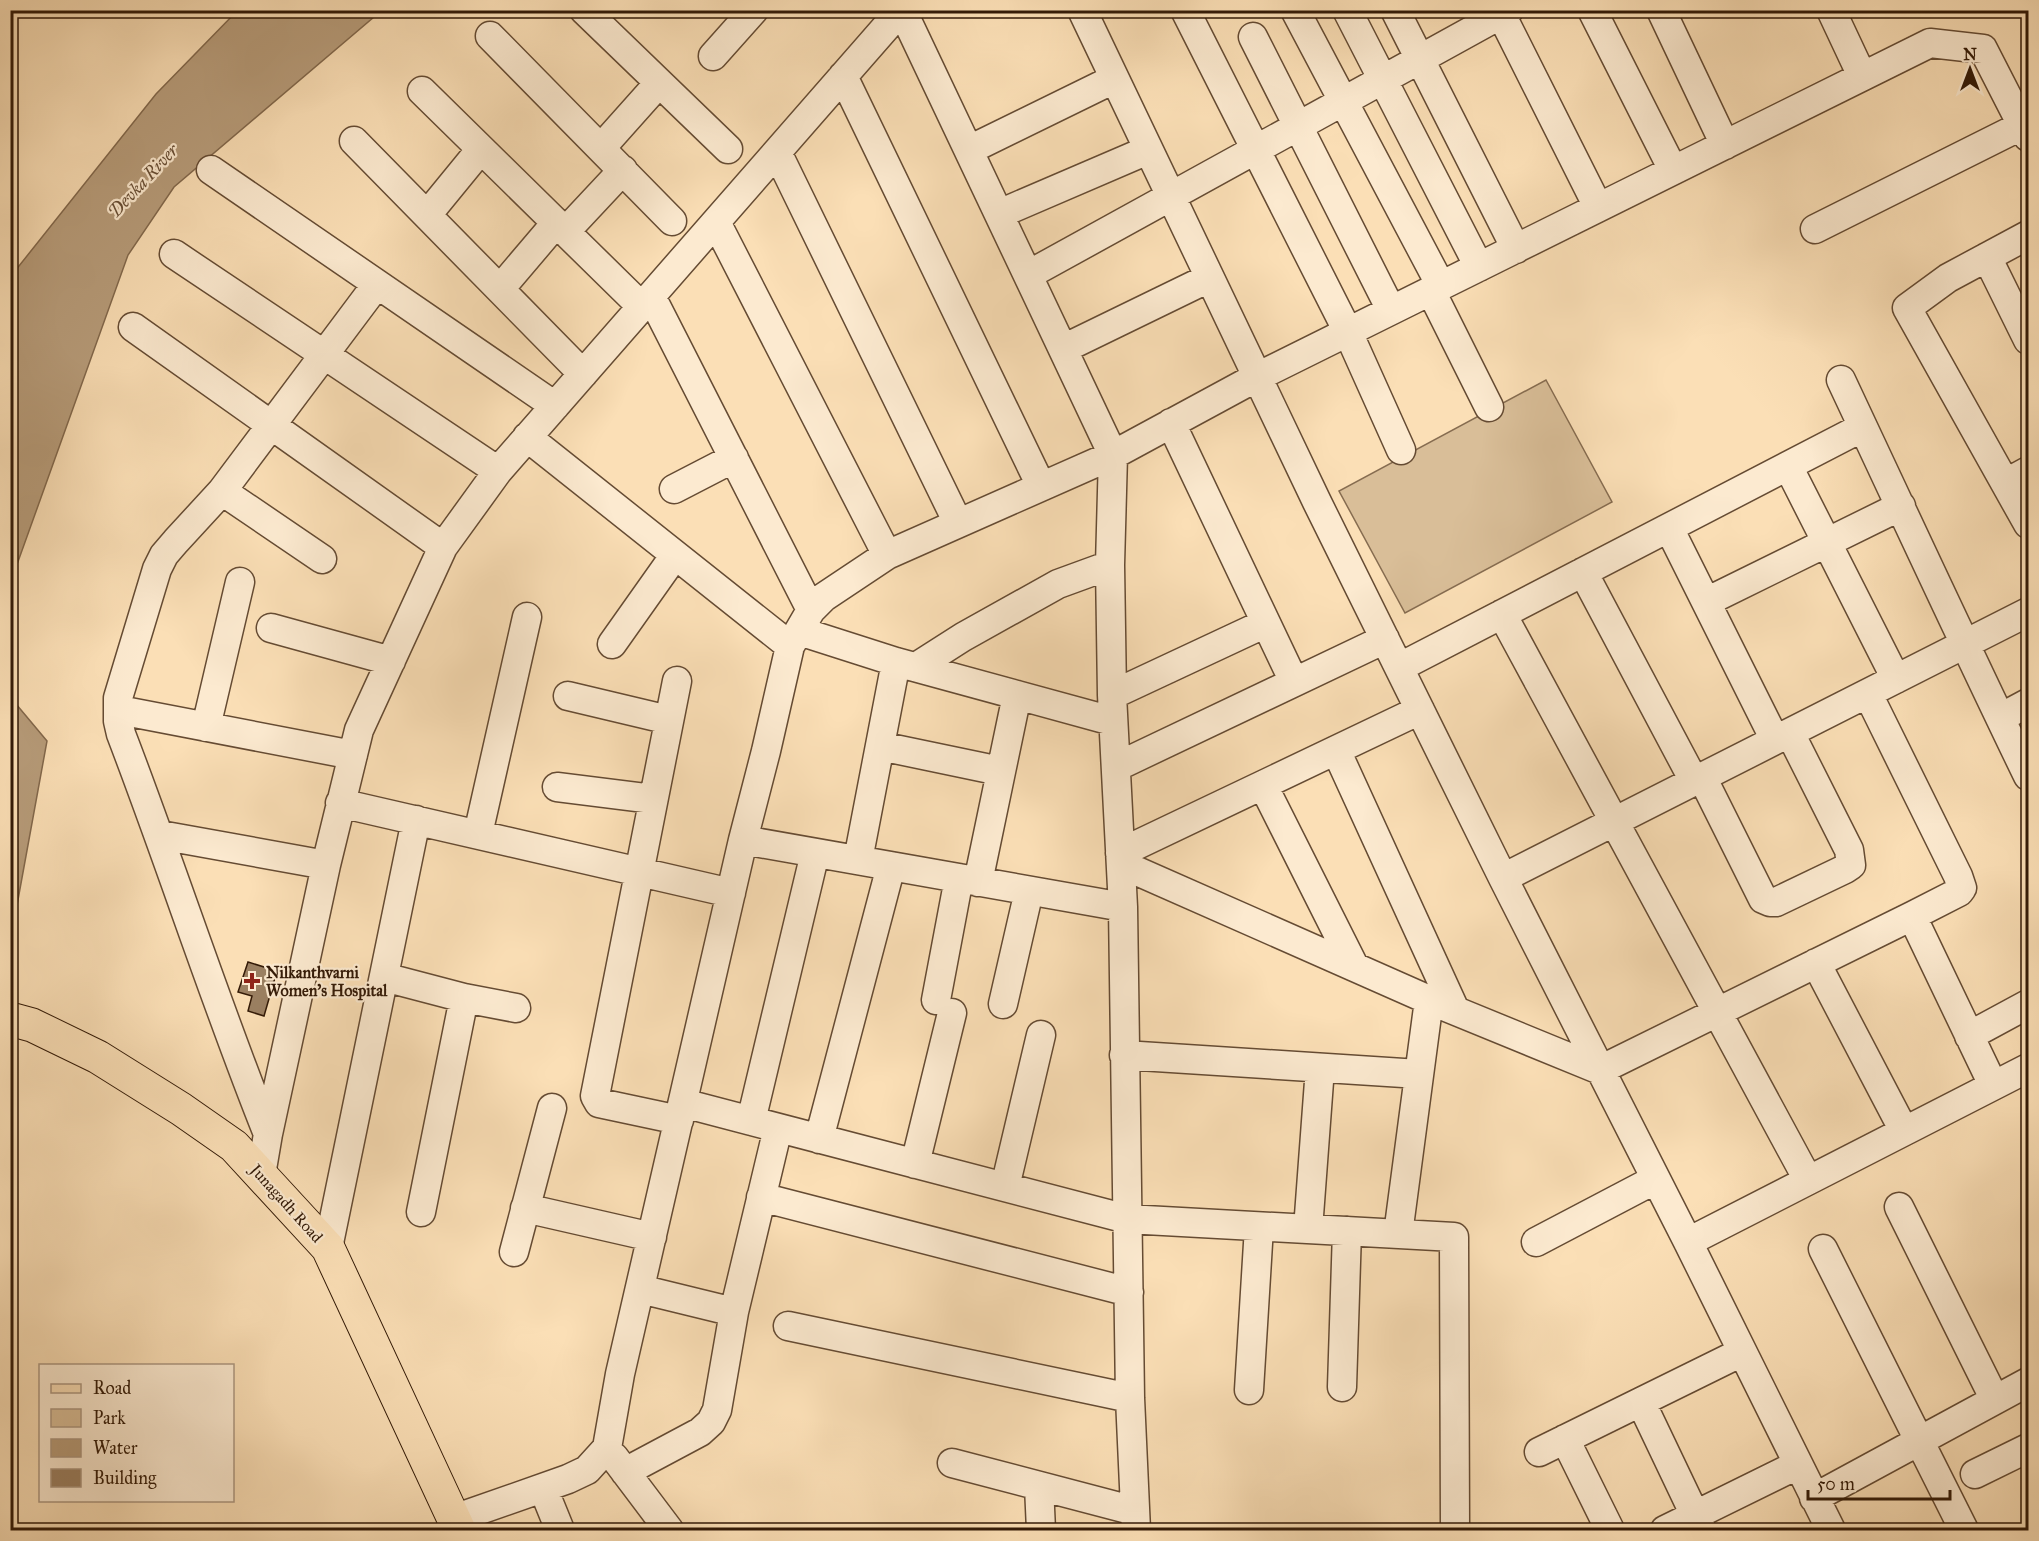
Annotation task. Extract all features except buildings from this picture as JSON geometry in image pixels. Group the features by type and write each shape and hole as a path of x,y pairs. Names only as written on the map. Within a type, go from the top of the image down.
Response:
{"main road":[{"name":"Junagadh Road","path":"10,1018 32,1025 98,1057 140,1082 234,1146 328,1248 457,1525"}],"street":[{"path":"584,10 728,149"},
{"path":"261,1175 326,865 359,730 443,546 498,471 527,437 902,10 1113,455 1110,565 1112,708 1123,907 1130,1398 1136,1521 1039,1486 952,1463"},
{"path":"1082,10 1209,278 1385,639 1831,1530"},
{"path":"1185,10 1348,332 1401,450"},
{"path":"1295,10 1436,288 1489,407"},
{"path":"1347,10 1479,267"},
{"path":"1395,10 1516,249"},
{"path":"1592,10 1673,170"},
{"path":"1661,10 1725,145"},
{"path":"1831,10 1862,76"},
{"path":"1028,275 1503,12 1599,207"},
{"path":"712,56 742,15"},
{"path":"490,36 672,221"},
{"path":"1253,37 1391,310"},
{"path":"457,1525 587,1470 607,1448 620,1374 742,840 800,629 824,597 887,555 1113,455 1257,377 1930,43 1983,49 2026,131 1815,229"},
{"path":"843,76 1041,486"},
{"path":"969,150 1114,79"},
{"path":"601,148 659,83"},
{"path":"422,91 561,227 646,302 734,458 800,629"},
{"path":"354,141 583,374"},
{"path":"427,215 481,149"},
{"path":"999,214 1148,150"},
{"path":"777,152 958,523"},
{"path":"212,170 555,406"},
{"path":"500,289 622,170"},
{"path":"716,222 887,555"},
{"path":"2028,235 1948,278 1907,308 2017,477 2028,524"},
{"path":"174,254 498,471"},
{"path":"1987,257 2028,340"},
{"path":"1063,349 1209,278"},
{"path":"268,1134 231,1042 160,835 121,734 118,721 118,698 157,569 164,555 222,491 377,284"},
{"path":"133,327 443,546"},
{"path":"1841,380 1964,645 2028,776"},
{"path":"1171,423 1294,682"},
{"path":"1400,667 1863,427"},
{"path":"527,437 675,555 800,629 906,665 1017,695 1112,708 1266,623"},
{"path":"674,489 734,458"},
{"path":"1788,466 1896,679"},
{"path":"222,491 322,560"},
{"path":"1706,602 1900,506"},
{"path":"1583,572 1763,899 1776,902 1845,869 1851,865 1849,850 1706,602 1669,528"},
{"path":"612,644 675,555"},
{"path":"858,860 880,746 906,665 963,637 1058,584 1110,565"},
{"path":"206,727 240,582"},
{"path":"1503,878 2028,612"},
{"path":"1502,614 1808,1180"},
{"path":"478,834 527,617"},
{"path":"271,628 391,661"},
{"path":"1116,767 1385,639"},
{"path":"677,681 595,1096 599,1103 611,1107 681,1112 751,1121 1127,1219 1454,1237 1455,1530"},
{"path":"1121,858 1354,966 1600,1070 1912,916 1959,892 1962,888 1868,694"},
{"path":"915,1164 968,880 1000,771 1017,695"},
{"path":"568,696 669,720"},
{"path":"2000,718 2028,703"},
{"path":"119,710 352,755"},
{"path":"1121,858 1263,784 1420,710"},
{"path":"880,746 1000,771"},
{"path":"1336,750 1455,1010"},
{"path":"1263,784 1354,966"},
{"path":"557,787 653,799"},
{"path":"340,803 731,893"},
{"path":"328,1248 416,820"},
{"path":"160,835 326,865"},
{"path":"742,840 1123,907"},
{"path":"751,1121 815,853"},
{"path":"819,1139 891,866"},
{"path":"1003,1004 1029,891"},
{"path":"1912,916 1993,1085"},
{"path":"1816,963 1904,1131"},
{"path":"384,977 464,998 516,1008"},
{"path":"421,1212 464,998"},
{"path":"1398,1234 1430,999"},
{"path":"1969,1036 2028,1004"},
{"path":"1005,1187 1041,1035"},
{"path":"1124,1055 1419,1074"},
{"path":"1308,1229 1320,1068"},
{"path":"1688,1242 2028,1068"},
{"path":"513,1252 552,1108"},
{"path":"625,1472 700,1432 711,1422 717,1410 734,1312 778,1128"},
{"path":"1536,1242 1656,1179"},
{"path":"761,1197 1129,1292"},
{"path":"1899,1207 1995,1400"},
{"path":"525,1208 652,1237"},
{"path":"1249,1390 1259,1227"},
{"path":"1342,1387 1347,1231"},
{"path":"1823,1249 1964,1530"},
{"path":"640,1289 734,1312"},
{"path":"788,1326 1130,1398"},
{"path":"1539,1452 1742,1352"},
{"path":"1814,1498 2028,1382"},
{"path":"1641,1402 1699,1523"},
{"path":"1565,1439 1610,1530"},
{"path":"607,1448 669,1530"},
{"path":"1974,1474 2028,1448"},
{"path":"1665,1530 1699,1523 1797,1465"},
{"path":"1039,1486 1041,1530"},
{"path":"543,1488 560,1530"}],"green space":[{"path":"1546,380 1612,502 1405,613 1339,491"}],"water":[{"name":"Devka River","path":"237,11 381,11 174,187 128,255 11,577 11,276 156,94"},
{"path":"11,698 47,741 11,938"}],"place":[{"name":"Nilkanthvarni Women's Hospital","path":"252,981"}]}
